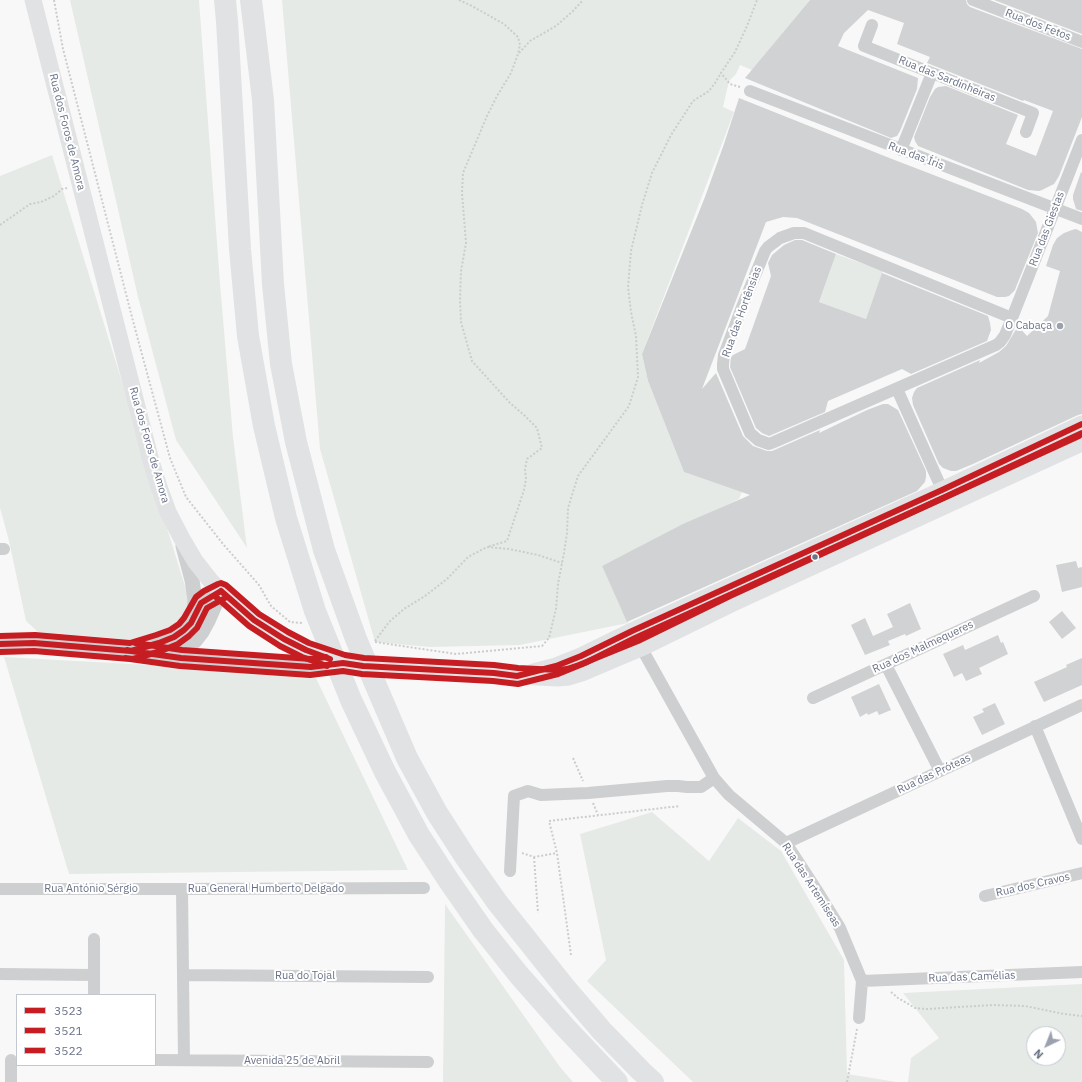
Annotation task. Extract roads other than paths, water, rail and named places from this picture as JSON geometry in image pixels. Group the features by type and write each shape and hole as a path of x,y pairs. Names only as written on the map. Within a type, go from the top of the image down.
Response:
{"highway":[{"path":"225,0 240,249 248,336 264,426 310,617 385,772 419,835 448,881 483,930 519,975 564,1027 617,1082"},
{"path":"252,0 263,100 273,284 281,364 300,458 324,550 356,638 407,758 437,813 466,858 496,902 530,946 608,1036 653,1082"}],"main road":[{"name":"Rua dos Foros de Amora","path":"33,0 151,461 166,506 181,538 210,580 254,620 284,639 306,650 343,663 363,666 494,673 518,676 558,678 569,677 641,648 945,497"},
{"path":"945,497 1082,424"},
{"path":"518,676 556,666 581,656 632,631 945,497 1082,443"}],"street":[{"name":"Rua dos Fetos","path":"973,0 1082,42"},
{"name":"Rua das Sardinheiras","path":"872,25 864,46 1033,113 1026,132"},
{"path":"901,150 932,73"},
{"name":"Rua das Íris","path":"750,91 1082,219"},
{"name":"Rua das Giestas","path":"1012,318 1082,140"},
{"name":"Rua das Hortênsias","path":"794,233 804,233 1012,318 1005,335 996,346 769,444 754,437 750,433 725,373 723,364 724,355 765,250 784,236 794,233"},
{"path":"898,389 945,497"},
{"path":"181,538 192,580 195,600 194,616"},
{"path":"131,650 159,643 184,630 202,603 221,591"},
{"path":"163,656 184,649 195,641 208,621 221,591"},
{"name":"Rua dos Malmequeres","path":"813,698 1034,596"},
{"name":"Rua das Artemíseas","path":"632,631 714,778 729,795 786,843 840,928 862,981 859,1018"},
{"path":"0,644 34,643 131,650 181,658 311,667 343,663"},
{"path":"886,665 940,771"},
{"name":"Rua das Próteas","path":"786,843 1082,705"},
{"path":"1036,726 1082,839"},
{"path":"510,871 514,796 528,791 541,795 588,793 667,786 702,787 714,778"},
{"name":"Rua dos Cravos","path":"985,896 1082,873"},
{"name":"Rua General Humberto Delgado","path":"184,1060 182,889 424,888"},
{"name":"Rua António Sérgio","path":"0,890 182,889"},
{"path":"94,939 94,994"},
{"name":"Rua das Camélias","path":"862,981 1082,972"},
{"path":"0,974 94,975"},
{"name":"Rua do Tojal","path":"183,975 428,977"},
{"path":"9,1060 11,1082"},
{"name":"Avenida 25 de Abril","path":"156,1060 428,1062"}],"place":[{"name":"O Cabaça","path":"1060,326"}]}
